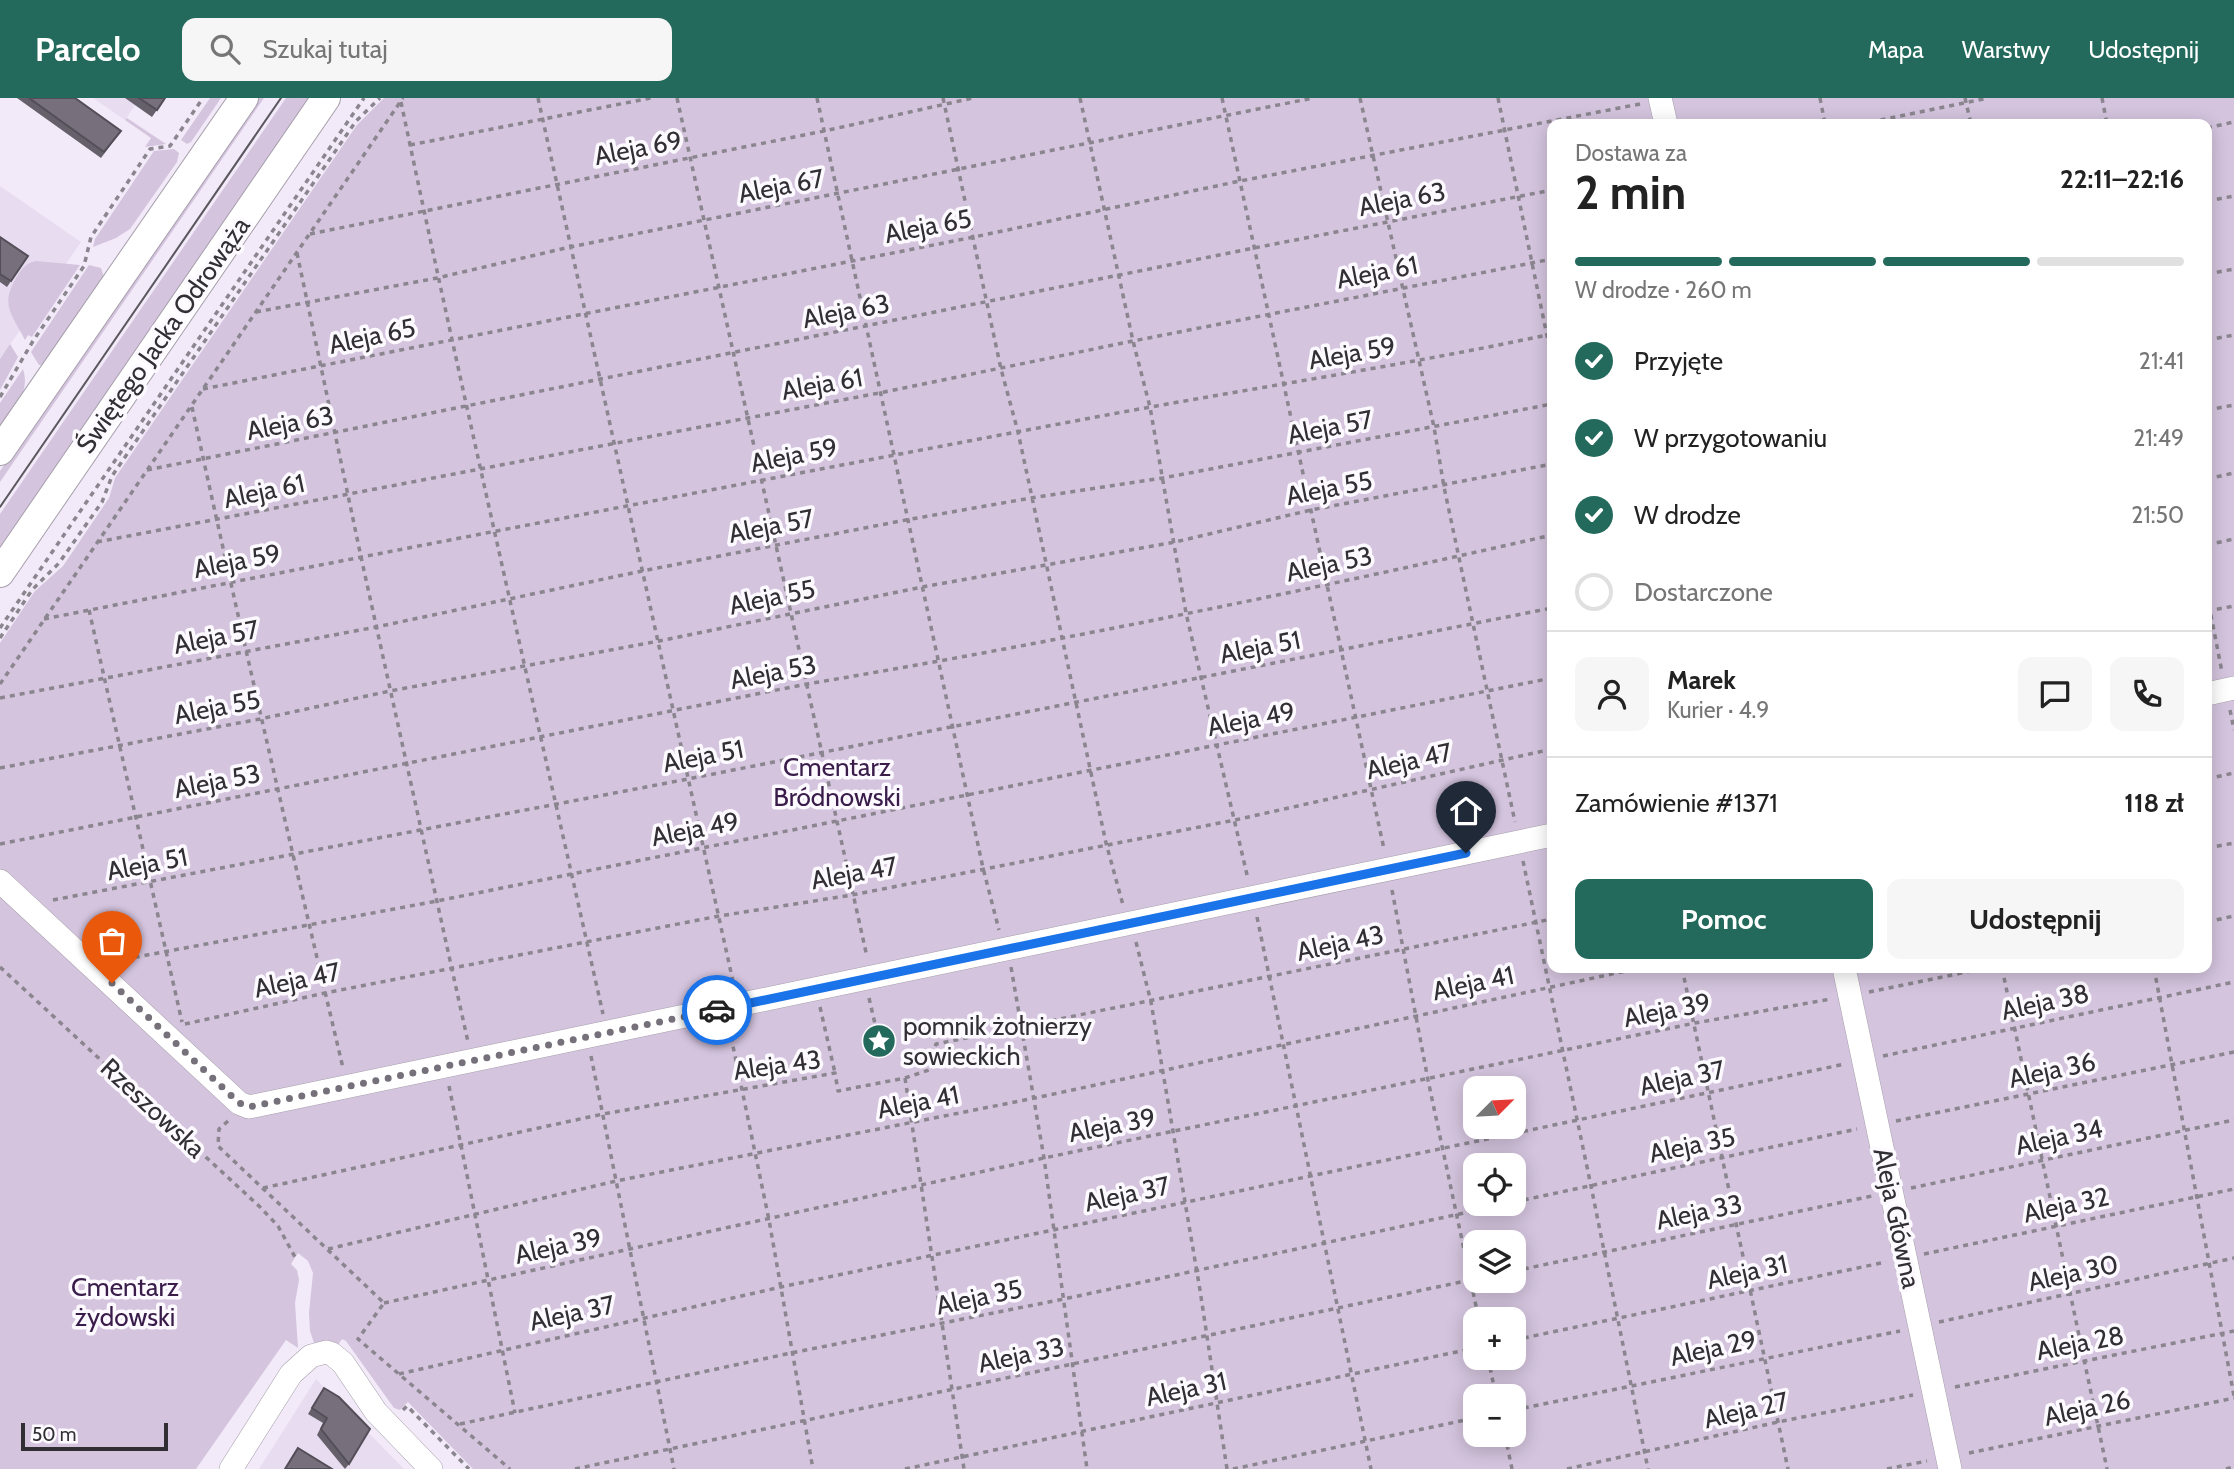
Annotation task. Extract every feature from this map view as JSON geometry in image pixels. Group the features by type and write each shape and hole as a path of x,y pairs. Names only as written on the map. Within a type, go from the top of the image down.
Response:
{"main road":[{"path":"0,451 244,98"},
{"name":"Świętego Jacka Odrowąża","path":"0,573 326,98"}],"street":[{"path":"1661,99 1665,119"},
{"path":"0,881 92,966 172,1027 239,1103 249,1107 1547,836"},
{"name":"Aleja Główna","path":"1845,973 1949,1463"},
{"path":"230,1469 291,1374 311,1356 327,1352 338,1357 376,1412 431,1469"}],"path":[{"path":"0,397 33,341 84,266 91,237 150,149 170,146 204,98"},
{"path":"0,628 364,98"},
{"path":"0,638 32,590 59,564 102,502 112,477 356,121 380,98"},
{"path":"538,98 719,916 742,1089 769,1220 813,1469"},
{"path":"410,145 651,98"},
{"path":"677,98 852,895 878,1041"},
{"path":"817,98 983,868 1000,932 1008,949 1035,1098 1087,1469"},
{"name":"Aleja 69","path":"309,235 824,131 943,101 973,98"},
{"path":"1080,98 1132,341 1150,407 1186,613 1271,977 1371,1469"},
{"path":"1222,98 1342,651 1388,869 1428,1080 1463,1238"},
{"name":"Aleja 67","path":"256,312 437,278 570,247 1313,98"},
{"path":"1360,98 1434,427 1648,1469"},
{"path":"1498,98 1547,321"},
{"path":"1820,98 1824,119"},
{"path":"1883,119 1966,100 1988,98"},
{"path":"2102,98 2106,119"},
{"name":"Aleja 65","path":"1564,119 1661,99"},
{"path":"402,100 437,278 587,943 598,1035 603,1114 674,1469"},
{"path":"0,684 402,100"},
{"path":"1966,100 1970,119"},
{"path":"943,101 1018,432 1106,844 1124,909 1132,923 1151,1002 1171,1132 1197,1270 1227,1469"},
{"name":"Aleja 65","path":"203,389 974,237 1240,181 1547,122"},
{"path":"2212,127 2234,122"},
{"name":"Aleja 63","path":"147,470 988,303 1119,274 1547,191"},
{"path":"2212,200 2234,196"},
{"path":"297,253 376,627 473,1061"},
{"name":"Aleja 61","path":"97,542 879,393 1547,260"},
{"path":"2212,273 2234,269"},
{"path":"2212,339 2234,335"},
{"name":"Aleja 59","path":"44,619 494,530 1547,336"},
{"name":"Aleja 57","path":"0,698 376,627 642,571 906,520 1163,478 1547,405"},
{"path":"2212,409 2234,405"},
{"path":"191,406 276,789 348,1087"},
{"name":"Aleja 55","path":"0,768 922,587 1175,542 1311,510 1547,465"},
{"path":"2212,478 2234,473"},
{"name":"Aleja 53","path":"0,844 807,684 938,662 1186,613 1547,536"},
{"path":"2212,544 2234,539"},
{"path":"2212,610 2234,606"},
{"name":"Aleja 51","path":"26,905 688,779 1547,609"},
{"path":"89,610 165,952 172,1027"},
{"path":"2212,634 2222,690 2234,730"},
{"name":"Aleja 49","path":"92,966 437,901 1547,679"},
{"name":"Aleja 47","path":"172,1027 325,993 719,916 852,895 1235,820 1547,750"},
{"path":"2212,778 2234,772"},
{"path":"2212,847 2234,843"},
{"path":"2212,921 2234,916"},
{"name":"Aleja 43","path":"263,1188 603,1114 835,1073 838,1091 905,1078 929,1070 936,1044 1547,920"},
{"name":"Rzeszowska","path":"0,967 260,1207 278,1226 295,1258"},
{"name":"Aleja 41","path":"328,1249 616,1181 1035,1098 1616,973"},
{"path":"1683,973 1788,1469"},
{"name":"Aleja 39","path":"384,1303 1044,1158 1695,1023 1851,996 1962,973"},
{"path":"2003,973 2107,1469"},
{"path":"2155,973 2234,1397"},
{"name":"Aleja 38","path":"1864,1060 2234,982"},
{"path":"816,989 835,1073"},
{"name":"Aleja 36","path":"1878,1125 2234,1052"},
{"name":"Aleja 37","path":"399,1374 781,1287 1864,1060"},
{"path":"445,1067 515,1413"},
{"path":"905,1078 964,1469"},
{"path":"249,1107 219,1129 218,1146 384,1303 358,1339 510,1469"},
{"name":"Aleja 34","path":"1892,1192 2234,1120"},
{"name":"Aleja 35","path":"1526,1200 1878,1125"},
{"name":"Aleja 32","path":"1906,1258 2234,1189"},
{"name":"Aleja 33","path":"1526,1267 1892,1192"},
{"name":"Aleja 35","path":"460,1424 791,1353 1063,1300 1463,1213"},
{"name":"Aleja 31","path":"1526,1337 1906,1258"},
{"name":"Aleja 30","path":"1920,1327 2234,1258"},
{"name":"Aleja 33","path":"575,1469 1463,1281"},
{"name":"Aleja 29","path":"1526,1407 1920,1327"},
{"name":"Aleja 28","path":"1934,1391 2085,1363 2234,1331"},
{"name":"Aleja 31","path":"905,1469 1463,1351"},
{"name":"Aleja 27","path":"1567,1469 1778,1422 1934,1391"},
{"name":"Aleja 26","path":"1887,1469 1949,1463 2098,1425 2234,1397"},
{"path":"1233,1469 1463,1421"},
{"path":"1507,1447 1512,1469"},
{"path":"2226,1469 2234,1467"}],"shaded area":[{"path":"93,98 165,98 152,117 135,105 125,120"},
{"path":"0,186 81,242 0,359"},
{"path":"316,1379 404,1469 259,1469"}],"green space":[{"path":"210,98 221,98 187,144 181,140"},
{"path":"256,98 264,98 0,482 0,471"},
{"path":"286,98 312,98 0,551 0,514"},
{"name":"Cmentarz Bródnowski","path":"384,98 2234,98 2234,1469 473,1469 408,1402 400,1410 394,1408 346,1341 342,1339 338,1345 330,1342 314,1343 309,1313 313,1273 308,1261 298,1253 291,1264 297,1270 299,1280 295,1303 298,1348 286,1340 196,1469 0,1469 0,643 35,591 63,566 109,498 115,478 357,125"},
{"path":"127,118 166,144 145,147 151,138 125,120"},
{"path":"174,149 179,153 177,162 130,229 93,247 95,239 154,151"},
{"path":"36,261 80,265 32,337 28,335 25,340 8,303 11,288 22,269"},
{"path":"89,265 101,268 104,277 43,365 39,365 31,352"},
{"path":"10,344 18,357 0,390 0,359"},
{"path":"23,369 25,378 22,394 0,431 0,403"}],"building":[{"path":"29,98 75,98 121,131 104,152"},
{"path":"139,98 165,98 157,110"},
{"path":"0,237 28,256 11,281 0,274"},
{"path":"324,1388 339,1397 370,1429 349,1464 321,1429 327,1418 312,1408"},
{"path":"298,1448 332,1469 285,1469"}],"tram line":[{"path":"0,507 281,98"}],"way so far":[{"path":"112,983 239,1103 249,1107 717,1010"}],"place":[{"name":"pomnik żołnierzy sowieckich","path":"879,1041"}],"route":[{"path":"717,1010 1466,853"}],"park label":[{"name":"Cmentarz żydowski","path":"125,1302"}]}
